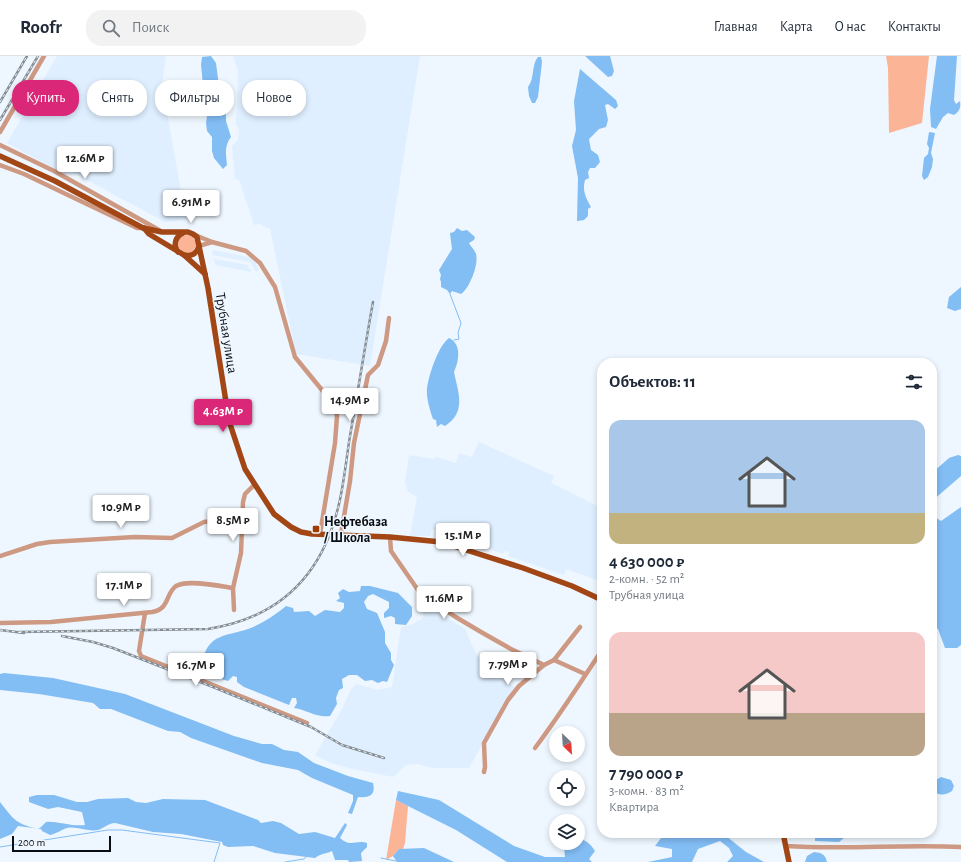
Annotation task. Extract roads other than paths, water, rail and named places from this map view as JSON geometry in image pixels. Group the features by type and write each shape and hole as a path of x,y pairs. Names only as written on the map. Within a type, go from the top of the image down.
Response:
{"main road":[{"path":"0,156 56,181 143,228 162,232 191,232 199,240 199,246 197,251 192,255 181,254 149,234 143,228"},
{"path":"183,233 178,236 175,242 176,248 205,275"},
{"name":"Трубная улица","path":"199,246 229,421 245,469 270,510 287,525 301,532 433,540 461,547 572,586 597,598"},
{"path":"784,838 789,862"}],"street":[{"path":"0,132 44,56"},
{"path":"0,145 54,172 162,232"},
{"path":"0,165 59,190 137,228 143,228"},
{"path":"195,235 212,242 246,251 260,262 275,287 295,357 335,406 337,416 335,442 320,534"},
{"path":"199,246 212,242"},
{"path":"341,534 350,481 354,443 368,375 378,365 386,341 389,318"},
{"path":"234,610 233,588 241,553 243,499 249,488 254,485"},
{"path":"0,556 8,555 37,544 50,542 135,537 172,538 204,522 242,518"},
{"path":"390,537 391,551 420,592 470,626 511,649 544,665"},
{"path":"0,623 51,622 156,612 161,609 174,588 182,584 192,583 233,588"},
{"path":"145,613 139,651 141,656 307,723"},
{"path":"484,772 484,743 508,700 519,686 544,665 554,660 580,627"},
{"path":"535,748 560,714 597,657"},
{"path":"554,660 585,674"},
{"path":"786,846 842,848 895,845 961,847"}],"water":[{"path":"211,56 216,63 218,80 202,80 202,57"},
{"path":"585,56 610,56 614,71 612,76 608,77"},
{"path":"937,56 957,56 954,100 956,104 960,101 960,109 954,115 948,113 943,117 936,129 931,127 930,109"},
{"path":"538,57 541,57 542,62 538,97 535,103 532,103 529,96 528,87 532,80 534,64"},
{"path":"580,69 616,100 618,106 615,109 608,104 605,105 608,120 606,127 599,129 589,139 591,150 598,155 600,162 595,168 590,168 588,172 589,178 585,180 584,184 584,191 591,207 588,209 588,216 584,220 577,221 578,178 572,146 576,130 574,101"},
{"path":"207,116 226,116 231,137 226,147 227,165 223,169 214,158 212,151 212,137 207,131"},
{"path":"929,132 935,133 931,153 933,159 928,177 924,180 922,176 924,158 928,154 929,148 927,144"},
{"path":"457,228 462,231 467,230 475,237 474,240 469,243 475,251 477,259 473,276 464,291 461,294 452,291 450,294 447,290 441,287 441,275 439,270 452,249 450,233 454,232"},
{"path":"961,287 961,309 955,311 947,308 949,297"},
{"path":"449,338 458,348 458,358 454,372 459,394 459,408 452,420 445,426 441,424 437,427 436,420 433,419 430,408 427,388 432,369 441,347"},
{"path":"958,455 961,456 961,476 937,497 937,469 949,458"},
{"path":"961,507 961,645 957,648 945,648 937,628 937,518 941,521"},
{"path":"361,586 370,586 398,593 412,607 412,616 406,625 395,624 395,618 391,616 384,618 384,613 389,608 389,602 373,594 368,596 364,602 367,609 377,613 385,632 385,643 391,653 391,660 394,665 387,682 383,681 378,683 372,680 365,681 357,675 349,675 342,679 343,688 339,690 336,698 337,704 330,716 316,715 294,708 297,703 296,698 292,698 289,705 244,687 237,682 237,677 233,676 228,681 218,678 213,672 205,671 198,667 197,663 203,660 209,645 220,637 258,625 286,606 293,608 294,612 309,611 315,616 325,610 340,612 344,608 344,603 336,601 340,598 338,593 343,589 349,592 360,591"},
{"path":"4,673 53,678 125,694 234,736 262,744 272,744 284,750 298,752 314,763 348,776 373,783 373,791 371,795 358,797 352,814 348,813 353,801 353,795 312,778 298,770 262,763 191,738 180,732 168,731 111,709 100,709 93,703 39,694 0,690 0,674"},
{"path":"941,777 951,780 954,786 952,791 947,794 937,793 937,779"},
{"path":"398,791 439,800 514,846 545,857 565,857 564,850 585,850 585,841 595,851 589,859 592,862 507,862 456,830 396,800"},
{"path":"37,795 54,795 77,802 87,802 98,799 128,798 136,802 146,803 163,799 205,800 258,820 261,823 273,821 281,823 299,834 315,832 335,838 345,823 347,825 340,838 350,843 367,843 367,847 361,853 362,861 349,862 348,860 335,860 332,851 319,855 315,858 275,853 253,846 228,847 223,845 222,842 181,834 153,832 115,823 98,830 67,828 50,835 39,829 46,822 85,825 82,812 58,807 48,809 29,802 29,797"},
{"path":"0,802 20,823 37,828 18,826 12,834 0,839"},
{"path":"661,838 728,838 746,852 764,862 727,862 733,856 729,848 720,841 698,849 692,862 648,862 672,857 672,849 655,846"},
{"path":"815,838 844,838 839,842 815,841"},
{"path":"424,848 454,862 397,862 393,856 399,849"},
{"path":"814,852 823,854 827,862 805,862 807,856"}],"waterway":[{"path":"450,294 461,323 458,333 459,339 454,340"},
{"path":"0,847 108,830 122,830 220,843 214,862"},
{"path":"285,862 304,859 307,856"},
{"path":"381,858 396,861"}],"railway":[{"path":"0,102 27,56"},
{"path":"0,120 38,56"},
{"path":"19,632 208,629 233,623 255,615 275,604 293,590 308,574 320,554 330,533 338,508 373,302"},
{"path":"0,630 24,633"},
{"path":"62,636 93,642 113,648 311,727 342,745 384,758"}],"place":[{"name":"Нефтебаза / Школа","path":"316,529"}]}
